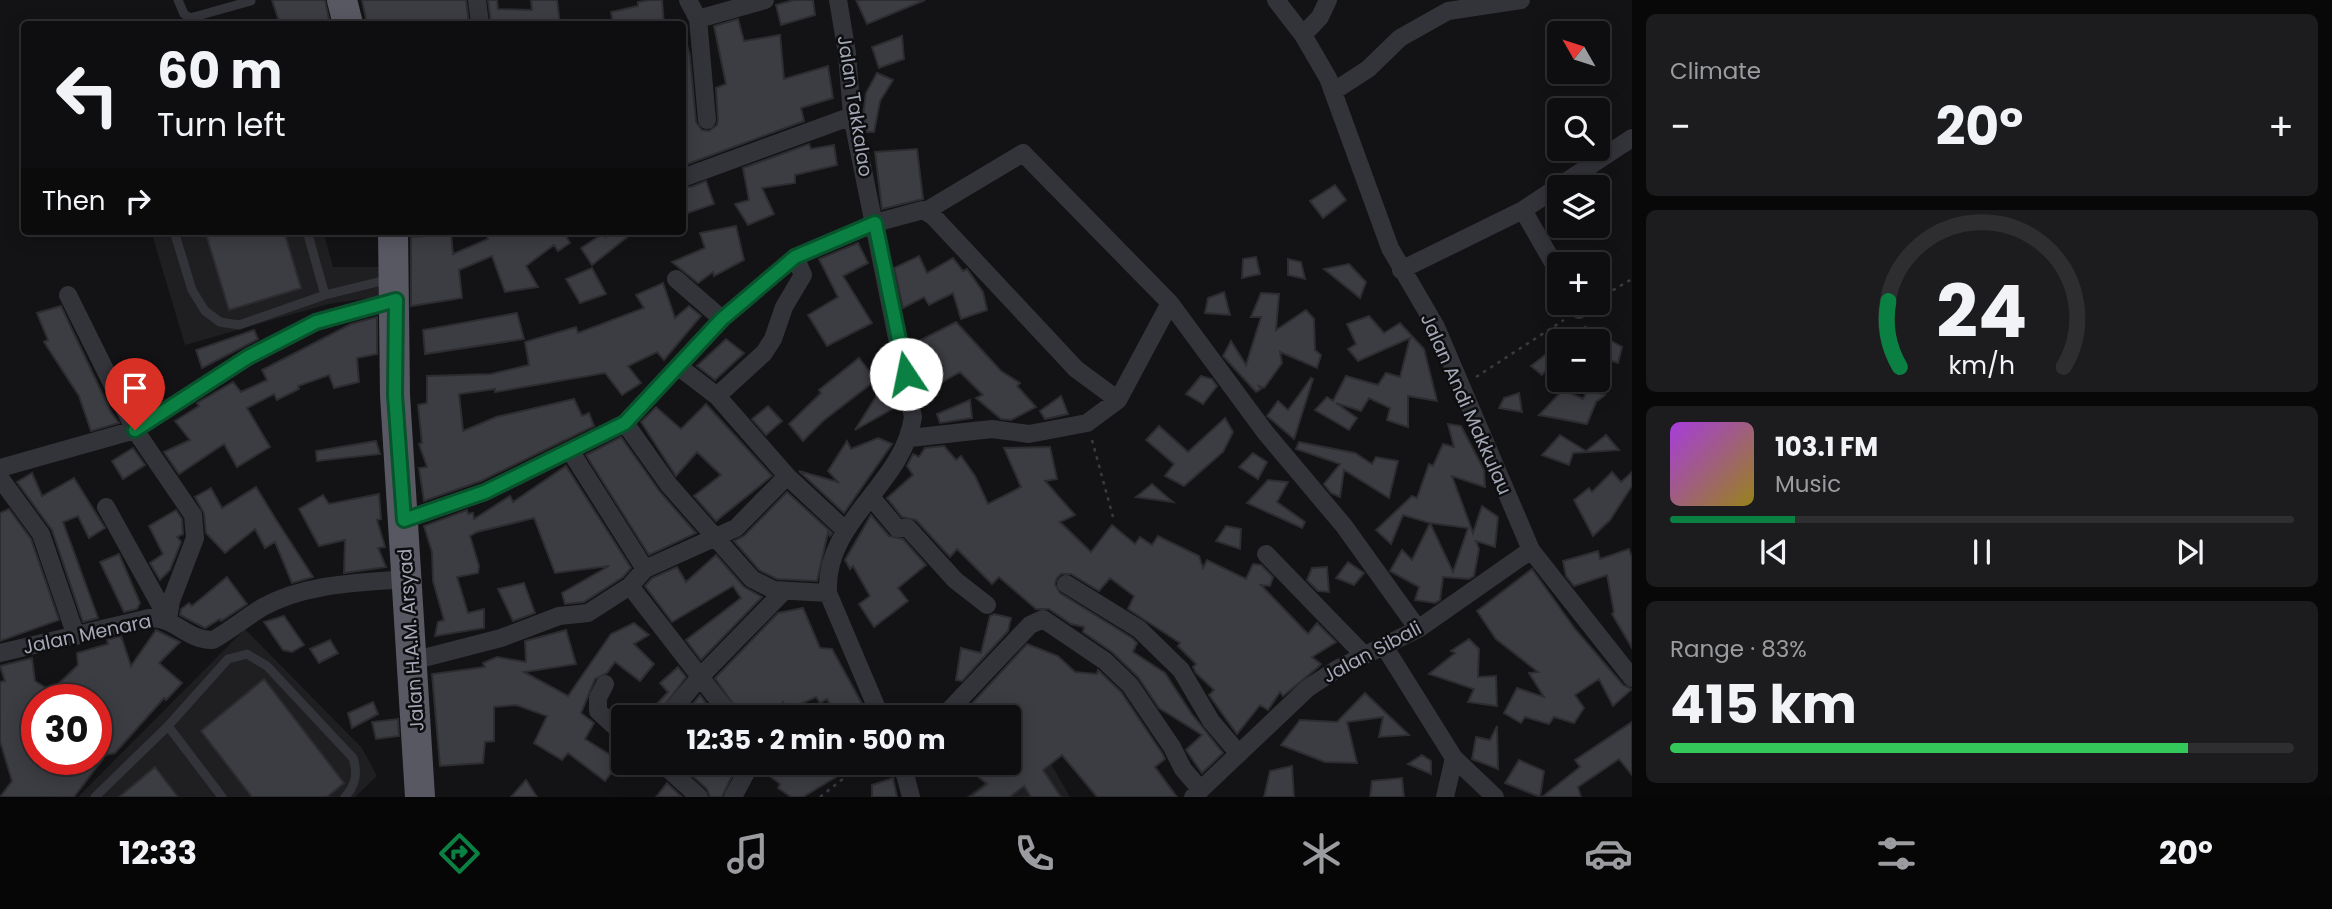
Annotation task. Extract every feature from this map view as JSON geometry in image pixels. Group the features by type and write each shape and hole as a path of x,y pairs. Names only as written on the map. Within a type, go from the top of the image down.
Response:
{"highway":[{"path":"342,0 347,21"},
{"name":"Jalan H.A.M. Arsyad","path":"393,235 395,395 421,797"}],"street":[{"path":"477,0 480,21"},
{"path":"688,0 698,19 707,120"},
{"path":"698,19 765,0"},
{"name":"Jalan Takkalao","path":"838,0 847,53 852,116 913,417 910,438 901,456 845,530 830,559 828,593 875,705"},
{"name":"Jalan Andi Makkulau","path":"1276,0 1303,34 1334,91 1370,198 1401,270 1436,327 1531,550 1632,678"},
{"path":"1303,34 1321,17 1328,0"},
{"path":"1334,91 1368,69 1399,38 1448,11 1521,0"},
{"path":"688,176 852,116"},
{"path":"1401,270 1523,210 1632,138"},
{"path":"404,520 485,492 625,423 722,319 795,257 875,223 926,211 1023,153 1170,303 1265,432 1344,526 1418,629"},
{"path":"1523,210 1547,252"},
{"path":"926,211 1076,369 1118,400"},
{"path":"717,396 764,353 773,339 784,307 803,275 795,257"},
{"path":"676,279 722,319"},
{"path":"0,468 135,430 248,357 316,322 395,289"},
{"path":"68,296 135,430 193,515 195,538 171,601 168,619"},
{"path":"910,438 992,429 1029,434 1087,424 1118,400 1170,303"},
{"path":"679,368 717,396 786,476 845,530"},
{"path":"625,423 669,485 752,579 762,585 784,590 828,593"},
{"path":"570,452 645,569"},
{"path":"412,660 501,638 559,616 589,613 630,586 645,569 736,528 786,476"},
{"path":"0,478 41,534 76,636"},
{"path":"871,497 897,528 908,528 955,580 987,605"},
{"path":"106,507 168,619"},
{"name":"Jalan Sibali","path":"1197,793 1308,688 1364,655 1418,629 1531,550"},
{"path":"1266,554 1364,655"},
{"name":"Jalan Menara","path":"0,653 149,618 168,619 197,638 213,640 262,607 291,594 337,584 407,579"},
{"path":"1066,584 1139,629 1181,670 1211,722 1239,754"},
{"path":"630,586 722,705"},
{"path":"677,705 784,590"},
{"path":"954,705 1030,625 1043,619 1105,661 1130,685 1172,747 1197,793"},
{"path":"1384,646 1454,758 1495,797"},
{"path":"605,684 598,698 598,711 611,723"},
{"path":"1445,797 1454,758"},
{"path":"675,775 699,797"},
{"path":"733,797 745,775"},
{"path":"905,775 911,797"}],"lane":[{"path":"178,0 184,14 190,18 251,1"},
{"path":"175,235 192,290 205,311 220,321 239,325 325,295 395,289"},
{"path":"308,235 325,295"},
{"path":"94,797 168,726 229,659 247,654 267,666 353,758 357,769 353,788 345,797"},
{"path":"168,726 222,797"}],"path":[{"path":"1610,292 1632,279"},
{"path":"1461,387 1564,315"},
{"path":"1087,424 1113,517"},
{"path":"820,797 848,775"}],"shaded area":[{"path":"152,235 324,235 333,267 389,267 390,295 328,304 185,345"},
{"path":"245,629 362,748 377,776 355,797 78,797 100,775 112,775 112,763"},
{"path":"1039,743 1070,797 966,797 996,775 1021,775 1021,756"}],"building":[{"path":"272,0 325,0 329,21 279,21"},
{"path":"362,0 466,0 469,21 366,21"},
{"path":"488,0 497,0 498,9 532,10 531,0 557,0 560,21 491,21"},
{"path":"662,0 664,21 612,21 611,12 638,6 638,2"},
{"path":"794,0 813,0 815,15 781,25 776,5"},
{"path":"856,0 925,0 867,24"},
{"path":"738,19 744,41 780,35 784,79 828,66 833,98 801,108 804,121 686,165 686,45 690,56 696,122 702,130 709,131 717,125 718,120 716,88 726,84 714,26"},
{"path":"902,36 904,59 879,68 872,47"},
{"path":"877,73 893,80 880,101 874,132 867,132 863,115 866,93"},
{"path":"809,144 811,149 834,145 837,165 795,175 795,183 762,188 774,214 748,225 735,204 749,200 743,168"},
{"path":"917,149 923,199 882,209 875,152"},
{"path":"706,181 714,204 686,214 686,186"},
{"path":"1335,185 1346,200 1323,218 1310,201"},
{"path":"736,226 744,260 714,276 713,272 698,283 672,262 705,248 700,233"},
{"path":"206,235 285,235 301,288 229,310"},
{"path":"451,235 453,254 488,239 487,235 567,235 570,243 558,251 554,245 526,266 538,287 505,292 492,256 459,270 462,298 411,306 411,237"},
{"path":"601,235 630,235 592,265 581,248"},
{"path":"858,243 868,263 843,276 872,323 827,346 808,315 838,297 819,259"},
{"path":"919,256 927,273 953,258 963,271 967,269 983,292 987,310 961,319 953,293 929,305 924,297 903,308 894,268"},
{"path":"1256,257 1260,274 1242,278 1243,259"},
{"path":"1288,259 1301,262 1305,279 1288,275"},
{"path":"1349,264 1366,282 1360,298 1324,269"},
{"path":"592,268 606,294 580,303 566,279"},
{"path":"663,283 675,318 689,306 701,316 664,360 657,352 628,366 641,383 622,395 605,373 495,392 495,389 459,394 463,431 496,417 574,399 582,416 589,413 594,426 481,481 424,501 419,468 427,467 419,444 422,443 418,405 427,403 427,376 491,374 529,365 525,342 576,327 578,333 644,308 636,295"},
{"path":"1224,292 1230,315 1205,313 1208,298"},
{"path":"1261,293 1279,294 1276,330 1306,310 1314,319 1315,350 1321,355 1317,368 1280,352 1282,363 1264,388 1259,386 1261,389 1256,392 1223,356 1231,341 1246,365 1261,317 1251,317"},
{"path":"61,306 111,412 119,423 91,431 79,396 44,342 48,340 37,313"},
{"path":"517,313 524,339 425,354 423,330"},
{"path":"1369,316 1384,333 1400,323 1424,349 1437,401 1408,396 1408,427 1387,420 1390,408 1369,398 1361,411 1336,403 1357,418 1349,430 1315,410 1327,397 1333,401 1346,376 1378,385 1386,373 1400,377 1410,338 1358,361 1348,349 1356,344 1347,324"},
{"path":"377,317 377,354 357,358 359,382 334,388 329,375 298,386 299,389 277,400 274,394 247,408 270,447 237,467 224,444 179,474 164,452 190,440 175,421 199,406 197,403 233,382 241,392 267,380 262,370 351,324"},
{"path":"956,322 1001,371 1020,383 1017,386 1036,407 1011,420 1001,419 976,398 983,395 960,372 923,393 915,367 920,365 911,345"},
{"path":"254,330 258,339 202,368 196,350"},
{"path":"726,339 744,353 715,380 697,366"},
{"path":"1610,340 1622,347 1618,363 1610,360"},
{"path":"1547,353 1547,369 1542,375 1531,366"},
{"path":"859,358 876,380 823,421 803,441 789,424 821,393 819,390"},
{"path":"1201,376 1212,379 1217,386 1203,404 1186,394"},
{"path":"1311,378 1313,379 1294,439 1267,416 1278,401 1288,410"},
{"path":"886,381 894,408 855,430"},
{"path":"1561,392 1583,399 1587,392 1605,395 1596,402 1587,424 1539,415"},
{"path":"1519,393 1522,412 1499,408 1504,398"},
{"path":"1061,396 1068,414 1045,419 1040,411"},
{"path":"970,400 972,418 940,423 937,414"},
{"path":"706,404 772,476 716,521 694,496 721,475 697,452 676,476 641,422 656,407 681,429"},
{"path":"768,406 782,421 766,435 752,419"},
{"path":"1225,418 1233,432 1223,452 1184,486 1165,476 1174,464 1146,440 1159,426 1188,452"},
{"path":"1448,424 1461,426 1484,470 1485,487 1452,476 1473,533 1482,506 1498,517 1495,547 1476,541 1479,549 1474,576 1469,579 1443,577 1440,600 1435,603 1415,600 1419,587 1390,571 1402,550 1412,560 1430,523 1403,515 1391,544 1376,530 1412,496 1417,498 1429,464 1433,466 1443,444 1454,447","holes":["1430,523 1468,528 1453,572"]},
{"path":"1560,435 1586,451 1606,435 1619,450 1573,453 1569,465 1542,455"},
{"path":"621,437 660,492 696,533 649,555 586,455"},
{"path":"878,438 892,444 844,513 799,471 838,482 828,471 847,441 851,449"},
{"path":"376,441 380,454 317,461 316,451"},
{"path":"1299,442 1355,453 1372,464 1376,457 1398,461 1389,498 1344,470 1340,497 1331,493 1324,484 1340,464 1296,449"},
{"path":"944,446 956,460 961,456 975,476 988,504 1021,487 1004,448 1050,447 1057,479 1045,481 1075,515 1060,522 1091,552 1112,525 1135,544 1140,537 1152,545 1158,536 1199,556 1203,568 1207,560 1246,579 1253,564 1261,565 1273,577 1270,586 1261,585 1308,634 1317,623 1336,642 1312,657 1321,664 1317,668 1283,696 1280,692 1268,710 1260,705 1237,734 1209,695 1214,690 1196,673 1193,667 1196,664 1178,646 1180,643 1128,609 1134,596 1110,578 1099,591 1071,574 1061,574 1055,584 1060,593 1132,638 1137,643 1133,652 1165,673 1191,713 1223,753 1202,773 1186,750 1202,735 1159,708 1138,677 1112,652 1083,632 1084,627 1071,624 1049,609 1036,609 999,577 992,584 957,549 950,557 916,520 902,517 887,498 913,475 907,466 913,454 919,457 925,448"},
{"path":"133,448 145,465 123,479 112,461"},
{"path":"1253,453 1267,462 1258,479 1239,467"},
{"path":"566,466 631,568 623,577 584,602 565,604 562,593 609,566 555,573 534,518 477,532 470,536 479,566 478,573 457,577 468,613 484,609 484,628 435,636 438,622 444,620 433,581 432,552 424,526 467,510 468,514 473,513 474,519 510,496 513,502"},
{"path":"1612,472 1621,482 1632,472 1632,486 1610,520 1593,536 1574,500 1589,488 1592,492"},
{"path":"32,473 42,496 74,478 105,528 89,538 78,516 63,522 98,618 83,622 52,530 17,482"},
{"path":"1268,480 1288,482 1277,502 1305,522 1302,528 1247,503"},
{"path":"1152,484 1173,502 1136,497"},
{"path":"256,487 313,577 292,583 275,542 265,548 255,529 225,553 206,533 204,513 195,497 211,488 222,508"},
{"path":"787,492 832,533 830,536 828,532 817,581 777,579 759,570 734,541 744,536"},
{"path":"379,494 381,519 377,520 385,547 378,548 386,567 344,573 345,540 319,546 299,509 323,495 329,504"},
{"path":"9,509 31,539 59,620 0,641 0,513"},
{"path":"176,510 182,519 183,534 177,537 181,542 170,570 160,580 150,563 163,554 149,526"},
{"path":"871,515 889,536 903,539 926,565 898,588 908,601 874,627 859,604 870,596 853,566 850,569 845,560"},
{"path":"1226,526 1241,529 1240,549 1216,541"},
{"path":"1629,549 1632,558 1632,648 1612,614 1614,612 1607,575 1574,586 1566,576 1563,561 1598,551 1600,559"},
{"path":"119,554 140,603 137,609 124,612 100,562"},
{"path":"716,555 744,587 762,597 701,660 686,640 741,598 733,586 672,622 645,586 652,578 677,567 686,582"},
{"path":"1348,562 1364,573 1354,585 1336,578"},
{"path":"1327,567 1329,592 1318,591 1307,580 1312,568"},
{"path":"1532,569 1575,629 1623,685 1632,689 1613,706 1599,679 1575,695 1584,708 1574,723 1554,717 1549,724 1525,717 1521,723 1504,713 1517,688 1544,697 1529,673 1538,672 1496,639 1477,611"},
{"path":"227,577 247,604 205,628 180,615 181,609 189,603 192,606"},
{"path":"524,583 535,613 513,621 498,589"},
{"path":"803,608 820,648 832,649 863,705 830,705 827,699 820,703 816,697 798,705 784,705 783,702 781,705 734,705 715,678 778,613"},
{"path":"994,614 1011,618 1008,631 962,681 956,680 961,648 981,653 990,616"},
{"path":"284,616 304,645 292,652 283,650 264,622"},
{"path":"634,623 649,635 634,644 654,664 640,681 615,662 607,673 595,679 581,713 594,723 585,739 611,755 611,773 605,781 568,753 562,760 534,743 547,716 516,705 494,707 494,741 485,742 483,763 440,766 432,674 485,667 483,663 497,657 526,662 525,641 566,630 576,664 524,672 568,696 611,634"},
{"path":"156,630 180,642 159,663 182,683 166,700 164,698 112,754 112,684 58,684 78,665 77,653 108,644 107,640 121,636 131,666"},
{"path":"1469,639 1479,649 1478,677 1496,676 1497,706 1468,702 1474,689 1429,674 1455,653 1451,651"},
{"path":"330,640 338,653 319,663 310,649"},
{"path":"1027,644 1058,656 1075,672 1097,674 1098,670 1121,692 1162,753 1165,759 1155,767 1177,797 1097,797 1062,755 1043,770 1061,797 1031,797 1024,786 1010,797 970,797 987,784 976,775 1021,775 1021,705 971,705"},
{"path":"32,658 35,681 40,684 21,684 21,775 91,775 74,797 0,797 12,781 0,741 0,682 5,681 0,666"},
{"path":"678,667 686,677 665,705 656,705 668,692 660,683"},
{"path":"264,679 344,783 327,797 252,797 201,731"},
{"path":"1365,693 1409,735 1379,737 1383,717 1347,722 1357,763 1325,762 1281,745 1300,720 1337,722"},
{"path":"700,695 707,705 692,705"},
{"path":"373,702 378,714 352,728 348,713"},
{"path":"398,719 399,736 376,739 372,722"},
{"path":"1632,722 1632,775 1619,759 1578,787 1581,797 1542,797 1580,767 1575,760"},
{"path":"1497,726 1498,769 1472,759 1476,737 1490,740"},
{"path":"1422,755 1431,761 1431,774 1408,764"},
{"path":"1519,760 1544,771 1540,797 1505,783"},
{"path":"1292,766 1294,797 1264,797 1270,771"},
{"path":"155,767 178,797 119,797"},
{"path":"692,775 732,775 722,797 710,797 707,789"},
{"path":"769,775 839,775 803,797 791,797 778,788 780,784"},
{"path":"893,778 897,797 872,797 872,785"},
{"path":"1402,778 1404,797 1370,797 1372,781"},
{"path":"526,780 537,797 511,797"},
{"path":"667,783 682,797 656,797"}],"route":[{"path":"135,430 248,357 316,322 396,300 395,395 404,520 485,492 625,423 722,319 795,257 875,223 906,374"}]}
